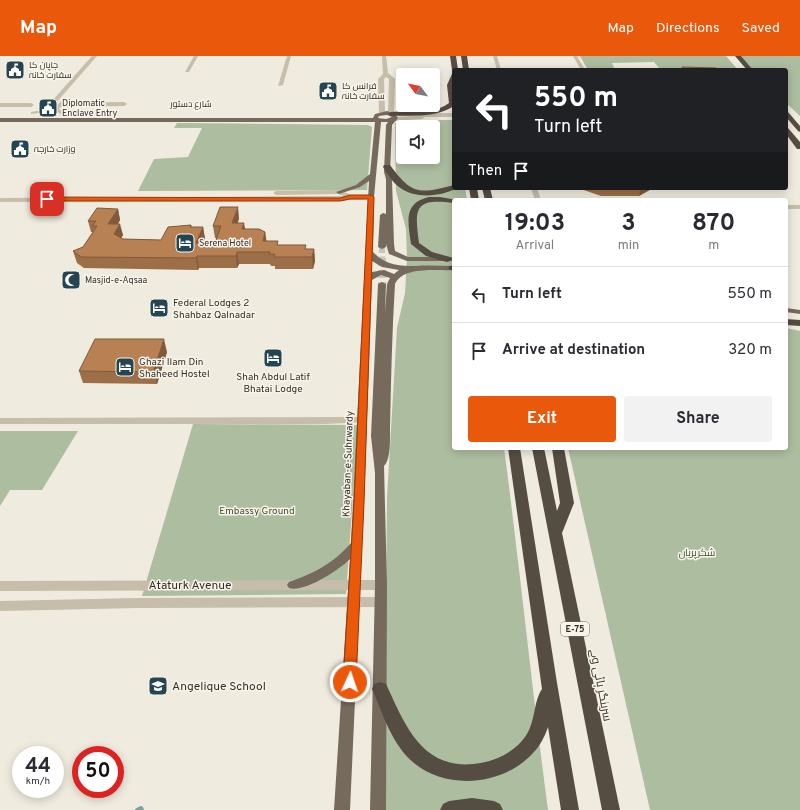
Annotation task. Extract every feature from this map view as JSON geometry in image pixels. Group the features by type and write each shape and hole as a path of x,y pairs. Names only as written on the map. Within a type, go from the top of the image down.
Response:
{"highway":[{"path":"453,56 455,68"},
{"path":"464,56 466,68"},
{"path":"738,56 748,68"},
{"path":"452,80 450,84 452,100"},
{"path":"393,116 434,112 449,107 452,104"},
{"path":"788,115 800,130"},
{"path":"788,131 800,134"},
{"path":"788,131 800,146"},
{"path":"387,169 398,183 417,192 441,192 452,188"},
{"path":"452,201 426,200 416,205 413,209 412,216 415,244 423,252 452,264"},
{"path":"788,321 800,322"},
{"path":"514,450 549,683 570,810"},
{"name":"سرینگر ہائی وے","path":"538,450 611,810"},
{"path":"555,533 567,503 558,450"},
{"path":"380,689 397,724 411,748 434,766 460,772 486,771 509,763 528,748 543,717 549,683"},
{"path":"449,810 472,807 494,810"}],"main road":[{"path":"7,113 69,113"},
{"path":"342,113 382,113 393,116 389,125 387,169 384,181 386,245 392,252 407,259 452,264"},
{"path":"378,120 376,119 376,116 382,113"},
{"name":"شارع دستور","path":"0,120 389,120 393,116"},
{"name":"Khayaban-e-Suhrwardy","path":"342,810 355,586 370,254 371,197 378,120"},
{"path":"377,131 389,131"},
{"path":"339,192 358,186 373,175"},
{"path":"370,254 376,262 386,267 417,268"},
{"path":"380,473 386,442 391,284 394,278 401,272 417,268 452,264"},
{"path":"369,278 376,272 379,272 388,273 394,278"},
{"path":"378,810 381,585 380,473 376,436 382,284"},
{"path":"788,310 800,312"},
{"path":"293,585 309,580 337,565 356,545"}],"street":[{"path":"33,113 46,110 95,56"},
{"path":"187,71 196,56"},
{"path":"280,86 289,56"},
{"path":"384,56 386,74 392,79 393,116 452,116"},
{"path":"495,56 498,68"},
{"path":"575,56 582,68"},
{"path":"85,78 86,66"},
{"path":"382,113 382,79 386,74"},
{"path":"62,113 56,109 70,94"},
{"path":"60,104 124,104"},
{"path":"0,105 31,105"},
{"path":"136,197 339,192 350,197"},
{"path":"0,195 340,200 350,197 371,197"},
{"path":"0,200 120,197"},
{"path":"788,207 800,207"},
{"path":"0,421 362,420"},
{"name":"Ataturk Avenue","path":"0,586 381,585"},
{"name":"Ataturk Avenue","path":"0,606 138,603 380,602"}],"green space":[{"path":"580,56 726,56 736,68 659,68 654,62 612,63 614,68 587,68"},
{"path":"738,56 800,56 800,116 788,105 788,68 751,68"},
{"path":"440,120 452,120 452,190 465,190 467,198 452,198 452,450 504,450 548,810 384,810 387,497 397,328 405,293 407,259 406,229 396,191 395,123 396,164 440,164"},
{"path":"177,123 368,125 372,127 367,190 138,191 154,159 188,157 202,128 174,128"},
{"name":"شکرپریاں","path":"788,328 800,331 800,810 650,810 568,450 788,450"},
{"name":"Embassy Ground","path":"193,424 358,425 346,594 142,596"},
{"path":"0,431 78,431 42,490 10,490 0,506"}],"building":[{"path":"682,67 716,68 683,68"},
{"path":"220,207 238,207 232,223 244,223 242,229 259,229 265,232 263,241 278,241 277,245 306,245 305,249 314,249 312,257 274,257 275,254 269,254 270,252 237,252 236,256 197,256 196,258 81,257 73,251 83,247 97,226 92,226 96,221 88,221 97,208 118,209 108,224 120,224 114,234 123,239 161,240 168,227 191,225 190,227 203,227 196,243 215,243 221,226 213,226"},
{"path":"95,339 164,339 153,372 79,371"}],"waterway":[{"path":"137,810 141,808 142,810"}],"tunnel":[{"path":"382,247 382,284"}],"place":[{"name":"جاپان کا سفارت خانہ","path":"15,70"},
{"name":"فرانس کا سفارت خانہ","path":"328,91"},
{"name":"Diplomatic Enclave Entry","path":"48,108"},
{"name":"وزارت خارجہ","path":"20,149"},
{"name":"Serena Hotel","path":"185,243"},
{"name":"Masjid-e-Aqsaa","path":"71,280"},
{"name":"Federal Lodges 2 Shahbaz Qalnadar","path":"159,308"},
{"name":"Shah Abdul Latif Bhatai Lodge","path":"273,358"},
{"name":"Ghazi Ilam Din Shaheed Hostel","path":"125,367"},
{"name":"Angelique School","path":"158,686"}],"route":[{"path":"47,199 340,200 350,197 371,197 370,254 350,682"}]}
